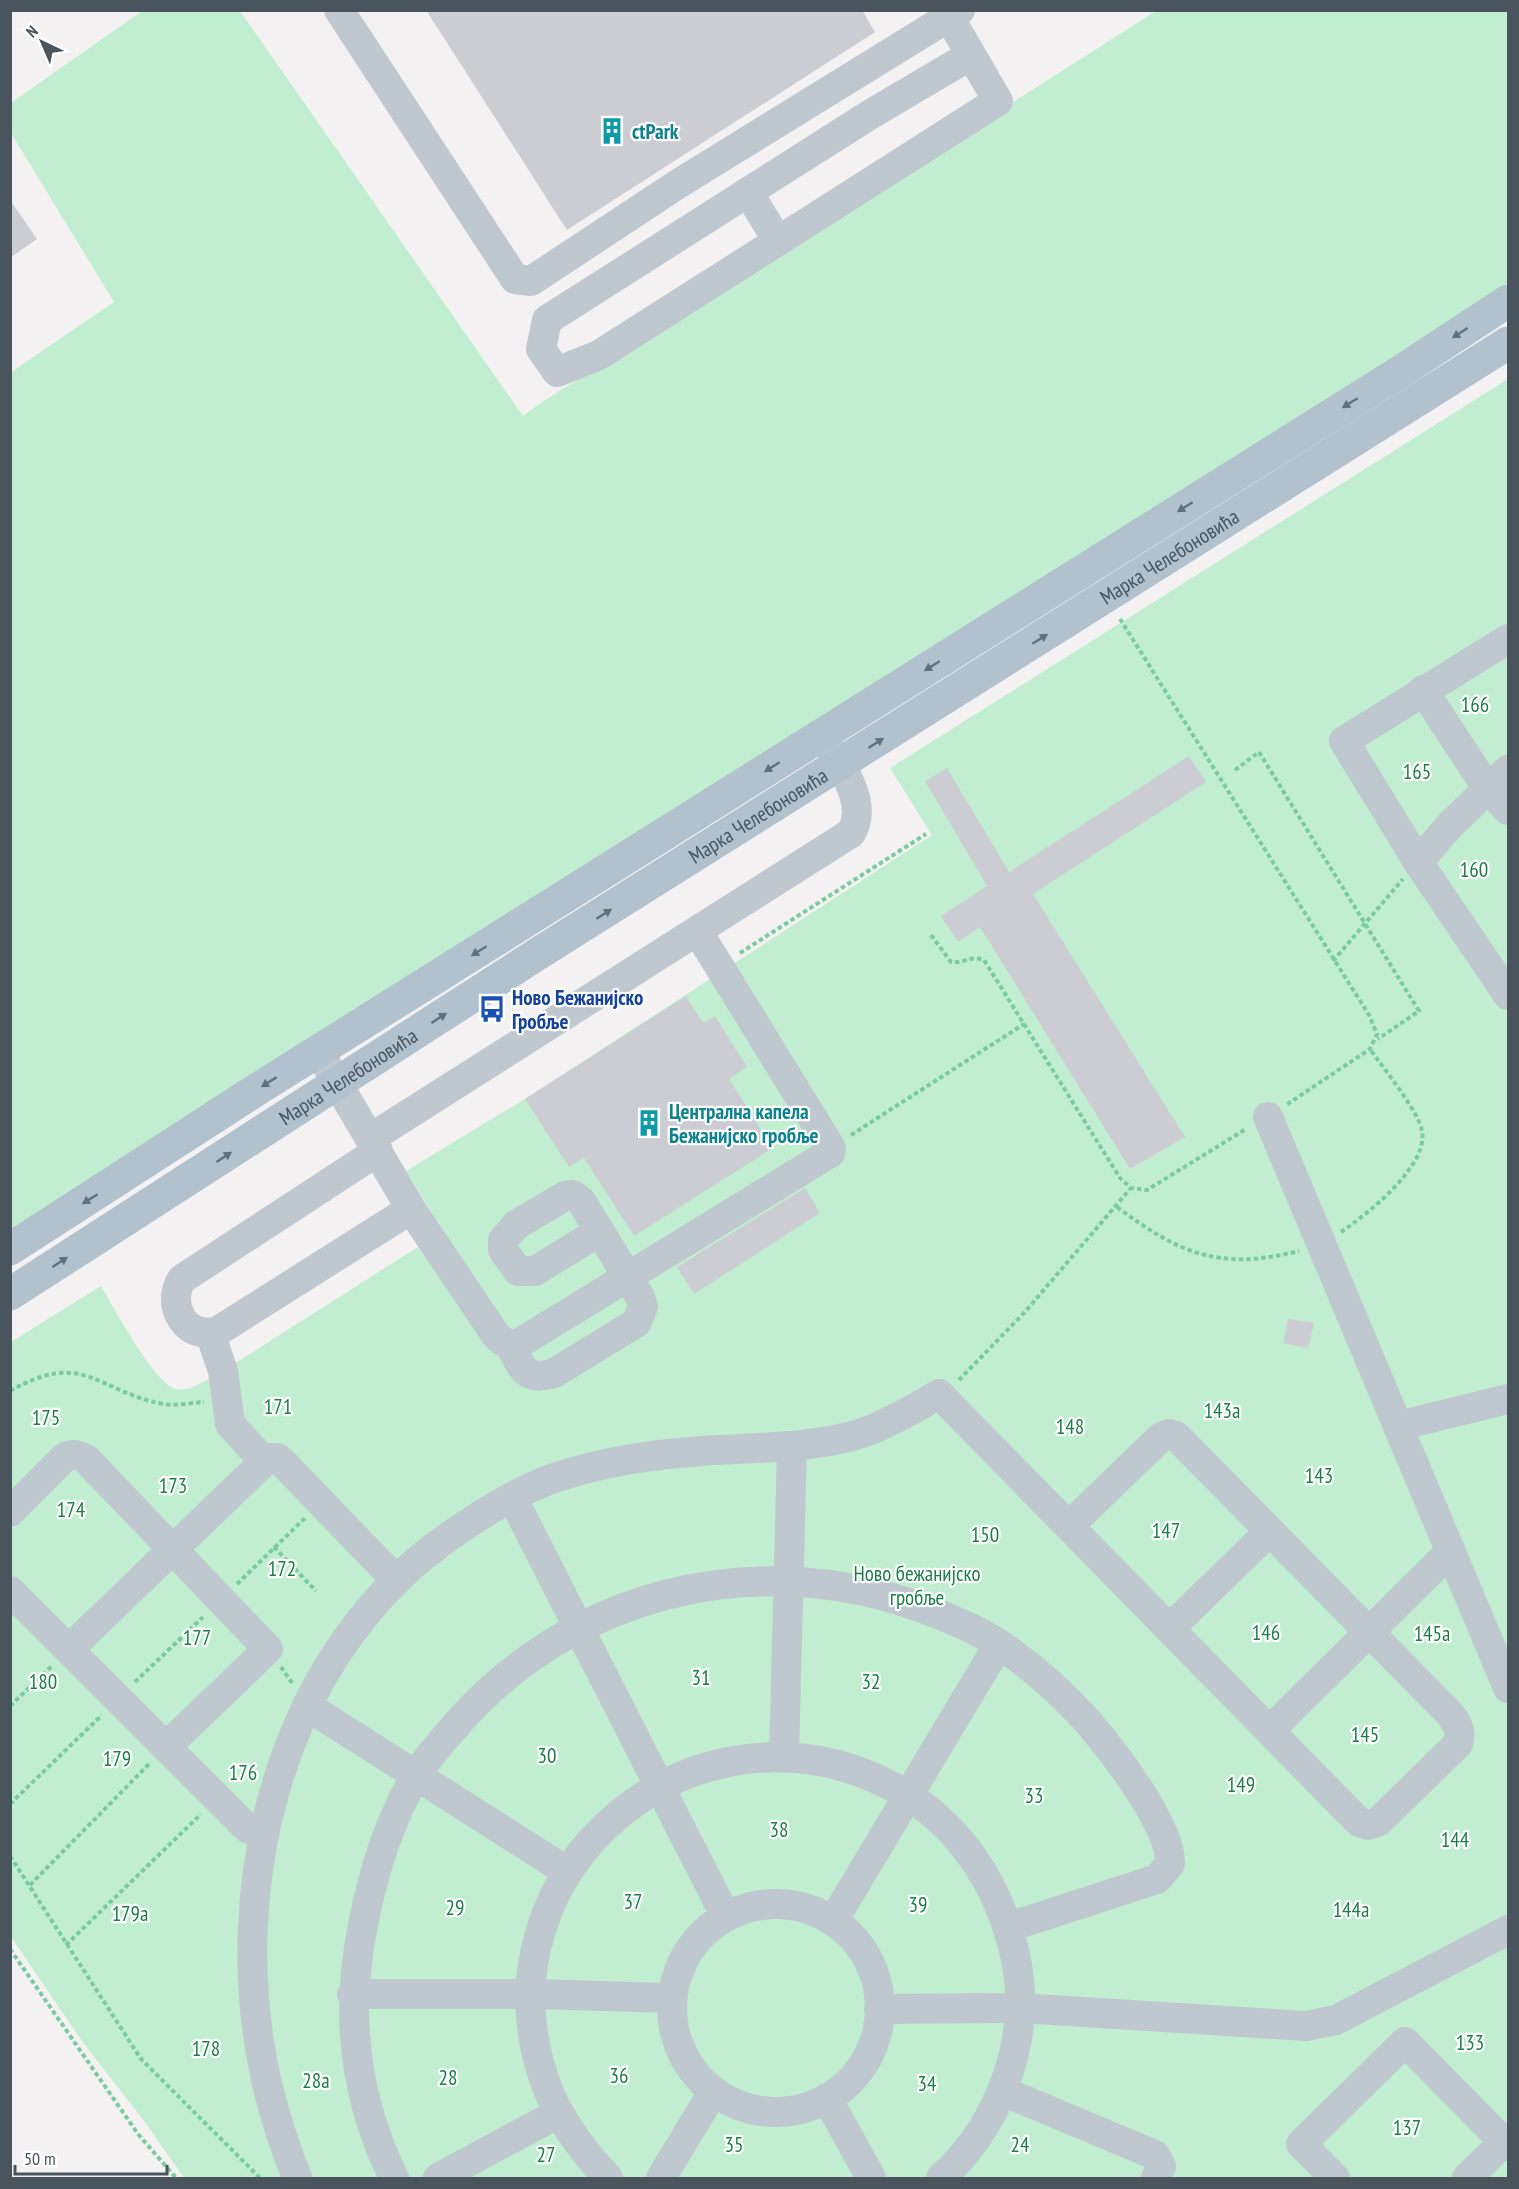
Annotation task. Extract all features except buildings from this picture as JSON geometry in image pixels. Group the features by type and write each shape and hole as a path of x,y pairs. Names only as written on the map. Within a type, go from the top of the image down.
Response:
{"main road":[{"name":"Марка Челебоновића","path":"10,1249 1509,301"},
{"name":"Марка Челебоновића","path":"10,1294 338,1083 1509,342"},
{"path":"1400,372 1417,400"}],"lane":[{"path":"339,10 515,279 531,281 678,184 951,13 998,101 599,355 557,372 541,349 547,320 971,54"},
{"path":"748,192 778,241"},
{"path":"1509,639 1423,690 1344,741 1418,862 1509,995"},
{"path":"1423,690 1498,779 1509,810"},
{"path":"411,1209 210,1333 192,1330 179,1316 175,1298 176,1288 182,1279 375,1145 851,833 858,816 856,806 841,766 822,736"},
{"path":"1418,862 1498,779"},
{"path":"510,1346 518,1344 628,1278 830,1153 831,1148 698,932"},
{"path":"319,1052 411,1209 497,1337 510,1346 526,1372 532,1377 554,1372 636,1323 643,1306 600,1231"},
{"path":"1268,1117 1509,1688"},
{"path":"210,1333 223,1371 230,1424 263,1460"},
{"path":"297,2178 279,2129 267,2081 257,2019 253,1950 255,1899 264,1832 290,1744 334,1656 364,1616 396,1580 431,1549 482,1514 555,1478 649,1457 701,1451 792,1447 856,1434 892,1420 939,1394 1069,1526 1170,1628 1270,1730 1351,1816 1368,1825 1378,1822 1458,1744 1461,1735 1457,1723 1449,1713 1176,1436 1169,1434 1161,1437 1069,1526"},
{"path":"1398,1426 1509,1399"},
{"path":"784,1756 792,1447"},
{"path":"10,1512 63,1459 69,1455 79,1455 86,1459 268,1649 166,1747"},
{"path":"69,1649 263,1460 277,1458 396,1580"},
{"path":"513,1499 726,1917"},
{"path":"1170,1628 1269,1532"},
{"path":"1270,1730 1451,1551"},
{"path":"394,2178 383,2157 364,2102 352,1994 373,1875 396,1814 416,1776 444,1740 494,1684 534,1654 578,1627 648,1598 690,1587 738,1581 788,1581 880,1594 964,1625 999,1644 1052,1685 1116,1755 1147,1804 1171,1856 1168,1870 1156,1879 1009,1928"},
{"path":"10,1591 249,1829 264,1832"},
{"path":"832,1921 999,1644"},
{"path":"307,1706 568,1872"},
{"path":"608,2178 582,2149 559,2113 543,2075 536,2045 531,1994 536,1951 546,1920 568,1872 609,1822 660,1785 699,1768 741,1758 784,1756 827,1761 869,1774 908,1795 942,1820 970,1852 993,1888 1009,1928 1018,1967 1020,2008 1013,2055 1002,2091 980,2134 941,2178"},
{"path":"780,1905 813,1911 832,1921 849,1934 867,1959 878,1988 878,2027 865,2061 842,2088 805,2108 782,2112 757,2111 734,2104 713,2092 691,2069 676,2040 672,2019 672,1998 676,1978 690,1951 710,1928 726,1917 747,1908 780,1905"},
{"path":"879,2009 1020,2008 1306,2026 1336,2020 1509,1930"},
{"path":"352,1994 531,1994 672,1998"},
{"path":"1335,2178 1301,2144 1405,2042 1507,2142 1467,2178"},
{"path":"1002,2091 1155,2155 1161,2166 1156,2178"},
{"path":"661,2178 713,2092"},
{"path":"827,2098 872,2178"},
{"path":"438,2178 559,2113"}],"path":[{"path":"1119,617 1369,1015 1377,1039"},
{"path":"931,935 951,962 957,963 969,957 984,960 1120,1178 1131,1188 1147,1190 1268,1117 1370,1049 1377,1039 1419,1011 1260,752 1235,770"},
{"path":"719,967 926,834"},
{"path":"1334,961 1418,862"},
{"path":"831,1148 1024,1024"},
{"path":"939,1394 967,1374 984,1356 1131,1188"},
{"path":"10,1391 46,1376 69,1371 164,1404 226,1401"},
{"path":"10,1804 321,1503"},
{"path":"274,1547 316,1591"},
{"path":"10,1706 69,1649"},
{"path":"268,1649 307,1706"},
{"path":"30,1886 166,1747"},
{"path":"66,1945 217,1798"},
{"path":"10,1856 141,2059 260,2178"},
{"path":"10,1949 138,2134 176,2178"}],"green space":[{"path":"142,11 240,11 523,416 1156,11 1508,11 1508,283 319,1052 11,1242 10,373 114,302 11,133 11,103"},
{"name":"Ново бежанијско гробље","path":"1508,379 1508,2178 184,2178 145,2122 84,2044 11,1937 11,1342 101,1286 135,1344 157,1374 176,1389 188,1388 223,1371 443,1231 406,1171 525,1099 932,835 890,768"}],"place":[{"name":"ctPark","path":"612,131"},
{"name":"Ново Бежанијско Гробље","path":"492,1009"},
{"name":"Централна капела Бежанијско гробље","path":"649,1123"}],"park label":[{"name":"166","path":"1475,704"},
{"name":"165","path":"1417,771"},
{"name":"160","path":"1474,869"},
{"name":"171","path":"278,1406"},
{"name":"143a","path":"1222,1410"},
{"name":"175","path":"46,1417"},
{"name":"148","path":"1070,1426"},
{"name":"143","path":"1319,1475"},
{"name":"173","path":"173,1485"},
{"name":"174","path":"71,1509"},
{"name":"147","path":"1166,1530"},
{"name":"150","path":"985,1534"},
{"name":"172","path":"282,1568"},
{"name":"146","path":"1266,1632"},
{"name":"145a","path":"1432,1633"},
{"name":"177","path":"197,1637"},
{"name":"31","path":"701,1677"},
{"name":"180","path":"43,1681"},
{"name":"32","path":"871,1681"},
{"name":"145","path":"1365,1734"},
{"name":"30","path":"547,1755"},
{"name":"179","path":"117,1758"},
{"name":"176","path":"243,1772"},
{"name":"149","path":"1241,1784"},
{"name":"33","path":"1034,1795"},
{"name":"38","path":"779,1829"},
{"name":"144","path":"1455,1839"},
{"name":"37","path":"633,1901"},
{"name":"39","path":"918,1904"},
{"name":"29","path":"455,1907"},
{"name":"144a","path":"1351,1909"},
{"name":"179a","path":"130,1913"},
{"name":"133","path":"1470,2042"},
{"name":"178","path":"206,2048"},
{"name":"36","path":"619,2075"},
{"name":"28","path":"448,2077"},
{"name":"28a","path":"316,2080"},
{"name":"34","path":"927,2083"},
{"name":"137","path":"1407,2127"},
{"name":"35","path":"734,2144"},
{"name":"24","path":"1020,2144"},
{"name":"27","path":"546,2154"}]}
